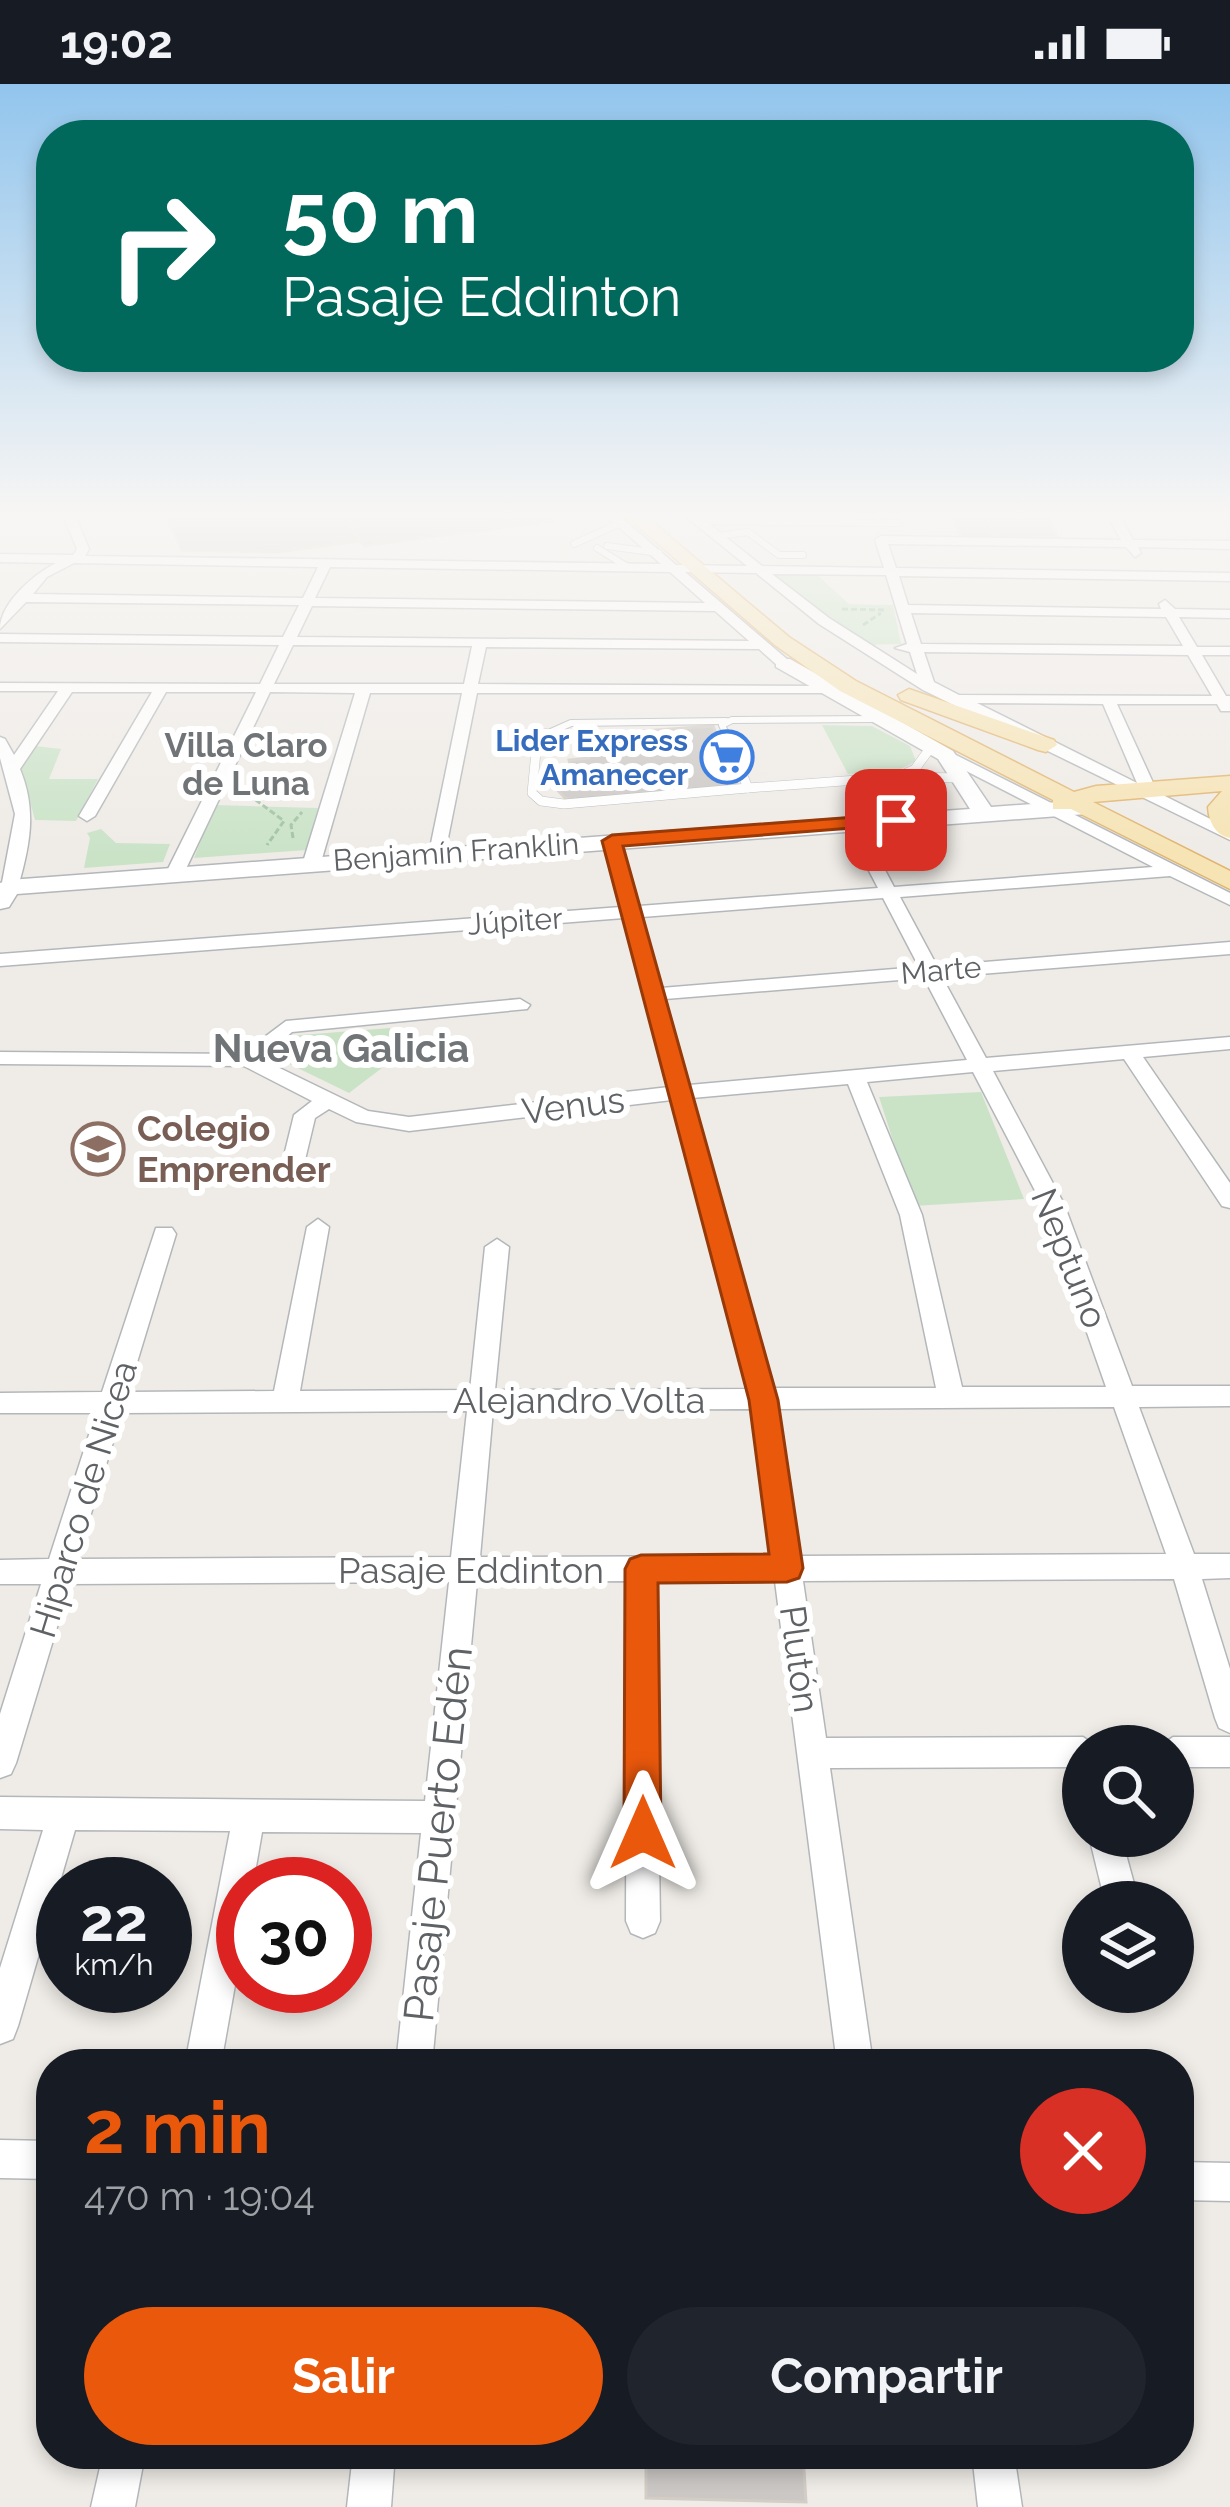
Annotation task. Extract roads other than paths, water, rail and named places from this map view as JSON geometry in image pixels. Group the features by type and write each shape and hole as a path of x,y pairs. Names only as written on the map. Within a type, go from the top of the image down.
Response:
{"main road":[{"path":"749,628 783,663"},
{"path":"762,628 848,686 1107,798 1230,858"},
{"path":"808,628 832,647 1107,798 1224,892"},
{"path":"918,691 1046,746"},
{"path":"1107,798 1230,783"},
{"path":"1107,798 1230,796"},
{"path":"1230,796 1220,807 1221,820 1230,833"}],"street":[{"path":"174,875 294,628"},
{"path":"549,643 551,628"},
{"path":"746,628 761,646 824,690 938,751 1230,833"},
{"path":"838,628 918,691 951,699 1046,746 1107,798 1173,872 1224,892"},
{"path":"908,628 918,691"},
{"path":"1179,628 1225,700 1230,716"},
{"path":"0,638 761,646"},
{"path":"437,854 480,641"},
{"path":"866,649 1230,651"},
{"path":"0,686 824,690"},
{"path":"10,774 68,687"},
{"path":"87,816 162,687"},
{"path":"312,862 364,687"},
{"path":"951,699 1225,700"},
{"path":"1107,798 1108,699"},
{"path":"0,742 27,830 3,892"},
{"path":"938,751 984,813"},
{"name":"Benjamín Franklin","path":"3,892 312,862 984,813 1107,798"},
{"name":"Neptuno","path":"852,823 1053,1204 1184,1566 1230,1718"},
{"name":"Plutón","path":"612,841 764,1400 853,2049"},
{"name":"Júpiter","path":"0,960 1173,872"},
{"name":"Marte","path":"653,994 1230,947"},
{"path":"247,1060 286,1027 520,1005"},
{"name":"Venus","path":"0,1058 247,1060 363,1117 409,1124 680,1092 1230,1043"},
{"path":"1132,1054 1230,1200"},
{"path":"856,1079 911,1215 951,1396"},
{"path":"293,1164 305,1115 328,1100"},
{"path":"285,1401 318,1227"},
{"name":"Hiparco de Nicea","path":"0,1763 164,1234"},
{"name":"Pasaje Puerto Edén","path":"416,2049 497,1247"},
{"name":"Alejandro Volta","path":"0,1402 1230,1396"},
{"name":"Pasaje Eddinton","path":"0,1572 1230,1566"},
{"path":"641,1569 644,1921"},
{"path":"812,1753 1062,1752"},
{"path":"1194,1752 1230,1752"},
{"path":"0,1813 440,1817"},
{"path":"0,2026 64,1813"},
{"path":"206,2049 250,1815"},
{"path":"0,2159 36,2160"},
{"path":"1194,2181 1230,2182"},
{"path":"113,2507 121,2469"},
{"path":"369,2507 373,2469"},
{"path":"995,2469 1000,2507"}],"lane":[{"path":"875,718 579,722 552,727 535,746 532,793 541,801 564,804 898,777 961,778"},
{"path":"726,721 722,728 748,788"},
{"path":"898,777 938,751"}],"place":[{"name":"Lider Express Amanecer","path":"727,757"},
{"name":"Colegio Emprender","path":"98,1149"}],"district":[{"name":"Villa Claro de Luna","path":"246,764"},
{"name":"Nueva Galicia","path":"341,1048"}]}
